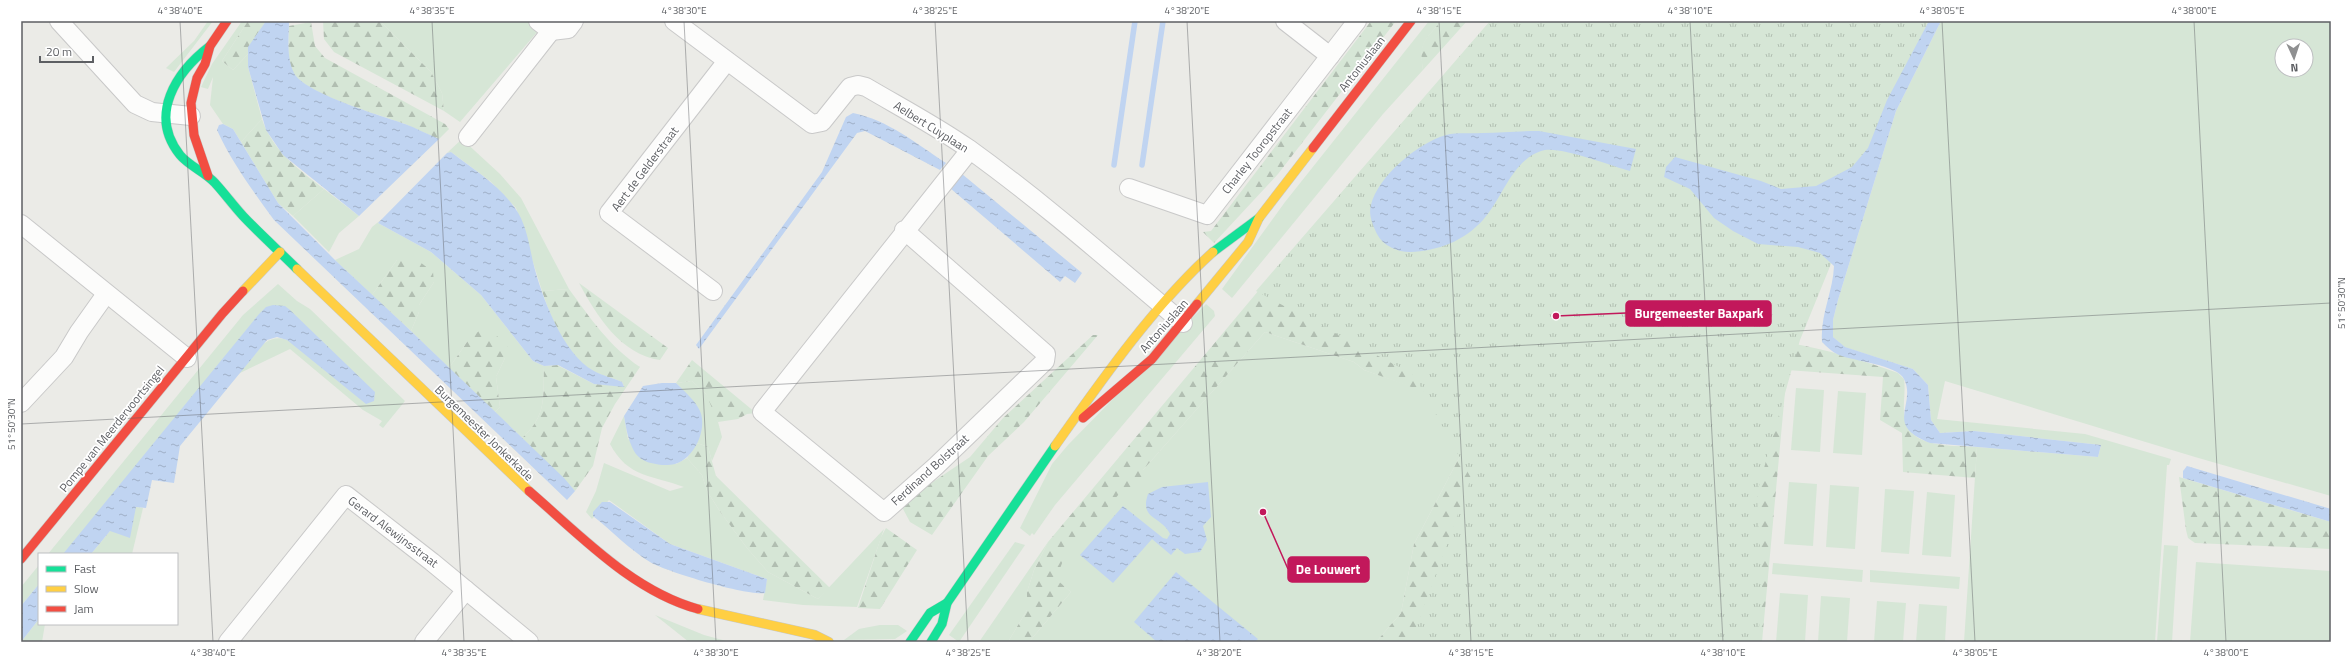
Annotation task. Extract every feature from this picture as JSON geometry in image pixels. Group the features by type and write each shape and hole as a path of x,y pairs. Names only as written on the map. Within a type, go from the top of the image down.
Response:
{"main road":[{"name":"Burgemeester Jonkerkade","path":"208,176 194,135 190,116 193,92 197,78 205,64 210,46 227,21"},
{"name":"Antoniuslaan","path":"1066,430 1105,401 1152,359 1183,323 1248,242 1259,218 1411,21"},
{"name":"Burgemeester Jonkerkade","path":"210,46 195,56 183,69 167,97 165,115 167,130 178,153 188,163 208,176 267,245 280,252 509,474 611,561 647,586 685,605 722,616 760,621 815,635 829,642"},
{"name":"Antoniuslaan","path":"931,642 942,624 947,603 1066,430 1162,306 1238,229 1259,218"},
{"name":"Pompe van Meerdervoortsingel","path":"21,560 222,314 280,252"},
{"name":"Pompe van Meerdervoortsingel","path":"222,314 229,295 238,282"},
{"name":"Antoniuslaan","path":"910,642 930,613 947,603"},
{"path":"793,630 802,642"}],"street":[{"path":"60,21 135,104 152,112 165,115 190,116"},
{"path":"468,137 544,26 568,29 574,21"},
{"name":"Aelbert Cuyplaan","path":"674,21 812,124 822,122 850,87 858,85 866,87 937,128 970,150 1074,232 1183,323"},
{"path":"1285,21 1330,56"},
{"name":"Charley Tooropstraat","path":"1129,188 1153,195 1207,215 1357,21"},
{"name":"Aert de Gelderstraat","path":"713,292 610,213 727,61"},
{"name":"Ferdinand Bolstraat","path":"904,230 1046,354 1045,361 936,466 884,512 762,412 904,230 970,150"},
{"path":"21,224 186,358"},
{"path":"21,403 64,357 79,332 106,294"},
{"name":"Gerard Alewijnsstraat","path":"228,642 346,495 529,642"},
{"path":"424,642 466,590"}],"green space":[{"path":"208,21 213,21 174,72 166,68 194,41"},
{"path":"242,21 248,21 222,61 233,70 248,54 248,67 262,119 241,142 233,129 223,124 210,105 213,77 208,89 201,87 212,64"},
{"path":"248,21 266,21 249,47 248,54 233,70 222,61"},
{"path":"323,21 380,21 431,72 442,93 444,111 334,52 324,39"},
{"path":"380,21 532,21 538,31 460,122 444,111 442,93 431,72"},
{"path":"1371,21 1396,21 1278,174 1214,243 1203,232 1211,231"},
{"path":"1429,21 1441,21 1427,38 1422,48 1423,70 1383,114 1232,298 1222,289 1285,202"},
{"path":"1441,21 1467,21 1423,70 1422,48 1426,39"},
{"path":"1490,21 1930,21 1800,340 1757,493 1762,587 1758,642 1411,642 1471,478 1414,375 1256,291"},
{"path":"1941,21 2331,21 2331,496 2195,457 1945,381 1937,419 2085,434 2171,459 2169,465 2167,465 2155,642 1964,642 1977,447 2098,457 2101,445 1974,431 1940,433 1931,420 1928,385 1913,369 1844,347 1833,337 1833,320 1896,111"},
{"path":"311,22 315,46 325,58 445,124 449,129 439,139 405,124 345,104 302,82 291,69 288,50 289,26"},
{"path":"262,119 272,140 279,150 296,167 324,189 293,216 278,203 241,142"},
{"path":"462,139 500,174 521,198 569,289 542,291 516,208 490,181 451,152 447,153"},
{"path":"324,189 359,216 339,233 329,252 293,216"},
{"path":"382,219 378,223 431,252 481,295 533,361 544,366 543,397 540,414 530,430 522,438 495,412 500,407 496,377 505,358 467,342 449,368 411,331 419,312 419,305 434,282 397,260 372,295 335,260 359,249 372,227"},
{"path":"405,256 416,259 433,272 434,282 419,305 419,312 411,331 372,295 397,260"},
{"path":"1275,271 1368,314 1386,327 1427,365 1457,412 1467,434 1489,509 1464,597 1448,631 1439,642 1376,642 1401,613 1414,544 1460,456 1428,393 1364,370 1354,362 1265,332 1143,470 1147,477 1119,494 1064,558 1056,579 1071,592 1029,642 1008,642 1027,610 1027,592 1034,570 1048,542"},
{"path":"579,283 668,348 660,360 646,357 633,350 611,332 593,308"},
{"path":"278,284 297,301 310,309 405,401 383,428 379,425 382,421 363,410 290,349 238,374 253,354 265,343 271,339 279,338 287,340 290,310 65,553 49,553 243,315"},
{"path":"569,289 610,341 640,367 615,404 602,428 593,466 575,491 522,438 536,422 540,414 543,397 544,366 557,365 594,384 624,386 622,382 596,373 584,364 575,356 561,336 555,325 542,291"},
{"path":"1206,304 1214,311 1215,316 1055,505 1034,535 1032,533 1030,536 1020,528 1052,464 1068,445"},
{"path":"482,328 491,330 508,347 505,358 496,377 500,407 495,412 449,368 467,342"},
{"path":"1265,332 1354,362 1364,370 1428,392 1460,456 1414,544 1401,613 1376,642 1029,642 1071,592 1047,572 1123,481 1143,470"},
{"path":"1093,335 1098,335 1024,422 988,456 932,535 910,522 903,509 906,500 970,457 1003,418"},
{"path":"1789,343 1844,355 1898,373 1904,379 1904,414 1909,429 1915,436 1934,444 1977,447 1975,478 1903,472 1902,433 1880,420 1883,377 1787,370 1762,642 1740,642 1762,344"},
{"path":"692,360 756,413 747,414 738,419 718,422 706,394 692,381 676,383"},
{"path":"692,381 707,395 717,418 722,437 712,461 708,447 697,443 699,425 696,410 688,396 676,383"},
{"path":"1796,388 1824,390 1820,452 1791,450"},
{"path":"1838,391 1866,393 1862,455 1833,453"},
{"path":"624,416 628,439 676,464 687,458 702,475 707,491 721,513 747,548 768,572 818,599 884,529 857,607 803,605 763,600 767,579 670,544 609,500 592,519 586,512 596,491 604,463 670,491 684,487 642,474 625,463 617,455 610,444"},
{"path":"697,443 708,447 716,476 830,588 818,599 768,572 747,548 707,491 702,475 687,458"},
{"path":"2179,477 2331,522 2331,549 2195,543 2188,538 2186,530"},
{"path":"1789,482 1817,484 1813,546 1784,544"},
{"path":"1830,485 1859,487 1855,549 1826,547"},
{"path":"1885,489 1914,491 1909,554 1881,552"},
{"path":"1927,492 1955,495 1951,557 1922,555"},
{"path":"136,507 143,508 132,553 92,553 110,531"},
{"path":"886,528 917,550 880,609 858,608 881,537"},
{"path":"1015,542 1025,545 959,642 949,635"},
{"path":"1048,542 1034,570 1027,592 1027,610 1008,642 979,642"},
{"path":"2164,545 2178,546 2172,642 2157,642"},
{"path":"2196,562 2331,571 2331,642 2190,642"},
{"path":"1773,563 1863,570 1862,582 1772,574"},
{"path":"38,566 38,585 21,606 21,587"},
{"path":"1870,570 1960,577 1959,589 1870,582"},
{"path":"1780,593 1808,595 1805,642 1776,642"},
{"path":"1821,596 1850,598 1847,642 1818,642"},
{"path":"1877,601 1906,603 1903,642 1874,642"},
{"path":"1919,604 1947,606 1945,642 1916,642"},
{"path":"655,615 704,635 730,642 689,642"},
{"path":"38,620 38,625 45,625 42,642 21,642"},
{"path":"880,625 898,625 907,631 895,639 844,640 859,629"}],"water":[{"path":"266,21 289,21 288,47 291,67 301,81 327,96 409,126 439,139 359,216 283,155 266,130 248,67 248,47"},
{"path":"1929,21 1941,21 1896,111 1838,300 1833,320 1833,337 1845,347 1913,369 1928,385 1931,420 1940,433 1974,431 2101,445 2098,457 1930,443 1916,436 1908,429 1905,422 1904,414 1907,388 1904,379 1900,374 1884,367 1839,355 1822,342 1823,322 1834,266 1820,253 1798,247 1758,244 1733,231 1714,218 1690,189 1664,177 1666,167 1675,157 1761,181 1781,189 1816,186 1852,167 1868,148 1887,100"},
{"path":"853,113 866,116 890,127 946,163 940,170 865,131 857,133 699,349 696,345 822,172 846,117"},
{"path":"223,124 233,129 278,203 335,260 564,478 575,491 567,500 274,220 229,154 217,130 219,125"},
{"path":"1539,131 1636,149 1630,171 1563,151 1545,150 1534,154 1525,161 1517,169 1483,220 1468,234 1450,244 1431,250 1410,252 1401,251 1391,248 1383,242 1377,234 1370,212 1375,194 1390,172 1423,145 1450,134"},
{"path":"451,152 494,185 509,200 519,214 522,220 537,276 548,307 563,338 573,352 583,363 594,371 622,382 624,387 594,384 558,365 544,366 533,361 481,295 431,252 378,223 447,153"},
{"path":"962,174 1082,273 1075,283 1065,276 1060,282 950,188"},
{"path":"273,305 285,306 290,310 375,392 374,401 366,404 287,340 277,337 267,340 180,446 174,483 152,480 146,508 136,507 130,538 110,531 92,553 64,553 259,314 266,307"},
{"path":"662,383 676,383 695,403 702,418 701,434 693,450 682,461 669,465 660,465 649,462 641,459 637,455 632,447 626,429 624,416 643,386"},
{"path":"2187,466 2331,509 2331,522 2183,478 2183,471"},
{"path":"1208,482 1211,517 1203,526 1207,540 1200,552 1185,554 1177,548 1171,555 1152,539 1113,583 1080,555 1123,506 1163,538 1167,539 1170,534 1166,528 1149,513 1147,509 1146,502 1148,494 1162,487"},
{"path":"602,502 610,502 670,544 767,579 765,593 742,591 725,587 673,571 650,562 628,546 593,516 593,512"},
{"path":"1176,572 1258,639 1255,642 1157,642 1134,622"},
{"path":"38,585 38,620 21,642 21,606"}],"waterway":[{"path":"1114,165 1135,21"},
{"path":"1142,165 1163,21"}],"traffic: fast":[{"path":"210,46 186,68 170,95 166,110 166,125 171,140 180,155 211,179 243,216 297,269"},
{"path":"1213,252 1259,218"},
{"path":"931,642 942,624 947,603 1055,446"},
{"path":"910,642 930,613 947,603"}],"traffic: slow":[{"path":"1197,304 1248,242 1259,218 1313,148"},
{"path":"243,291 280,252"},
{"path":"1055,446 1129,344 1170,296 1213,252"},
{"path":"297,269 529,491"},
{"path":"698,609 815,635 829,642"}],"traffic: jam":[{"path":"208,176 194,135 191,103 197,78 205,64 210,46 227,21"},
{"path":"1313,148 1411,21"},
{"path":"21,559 222,314 243,291"},
{"path":"1083,418 1152,359 1197,304"},
{"path":"529,491 587,542 629,575 674,601 698,609"}],"place":[{"name":"Burgemeester Baxpark","path":"1556,316"},
{"name":"De Louwert","path":"1263,512"}]}
